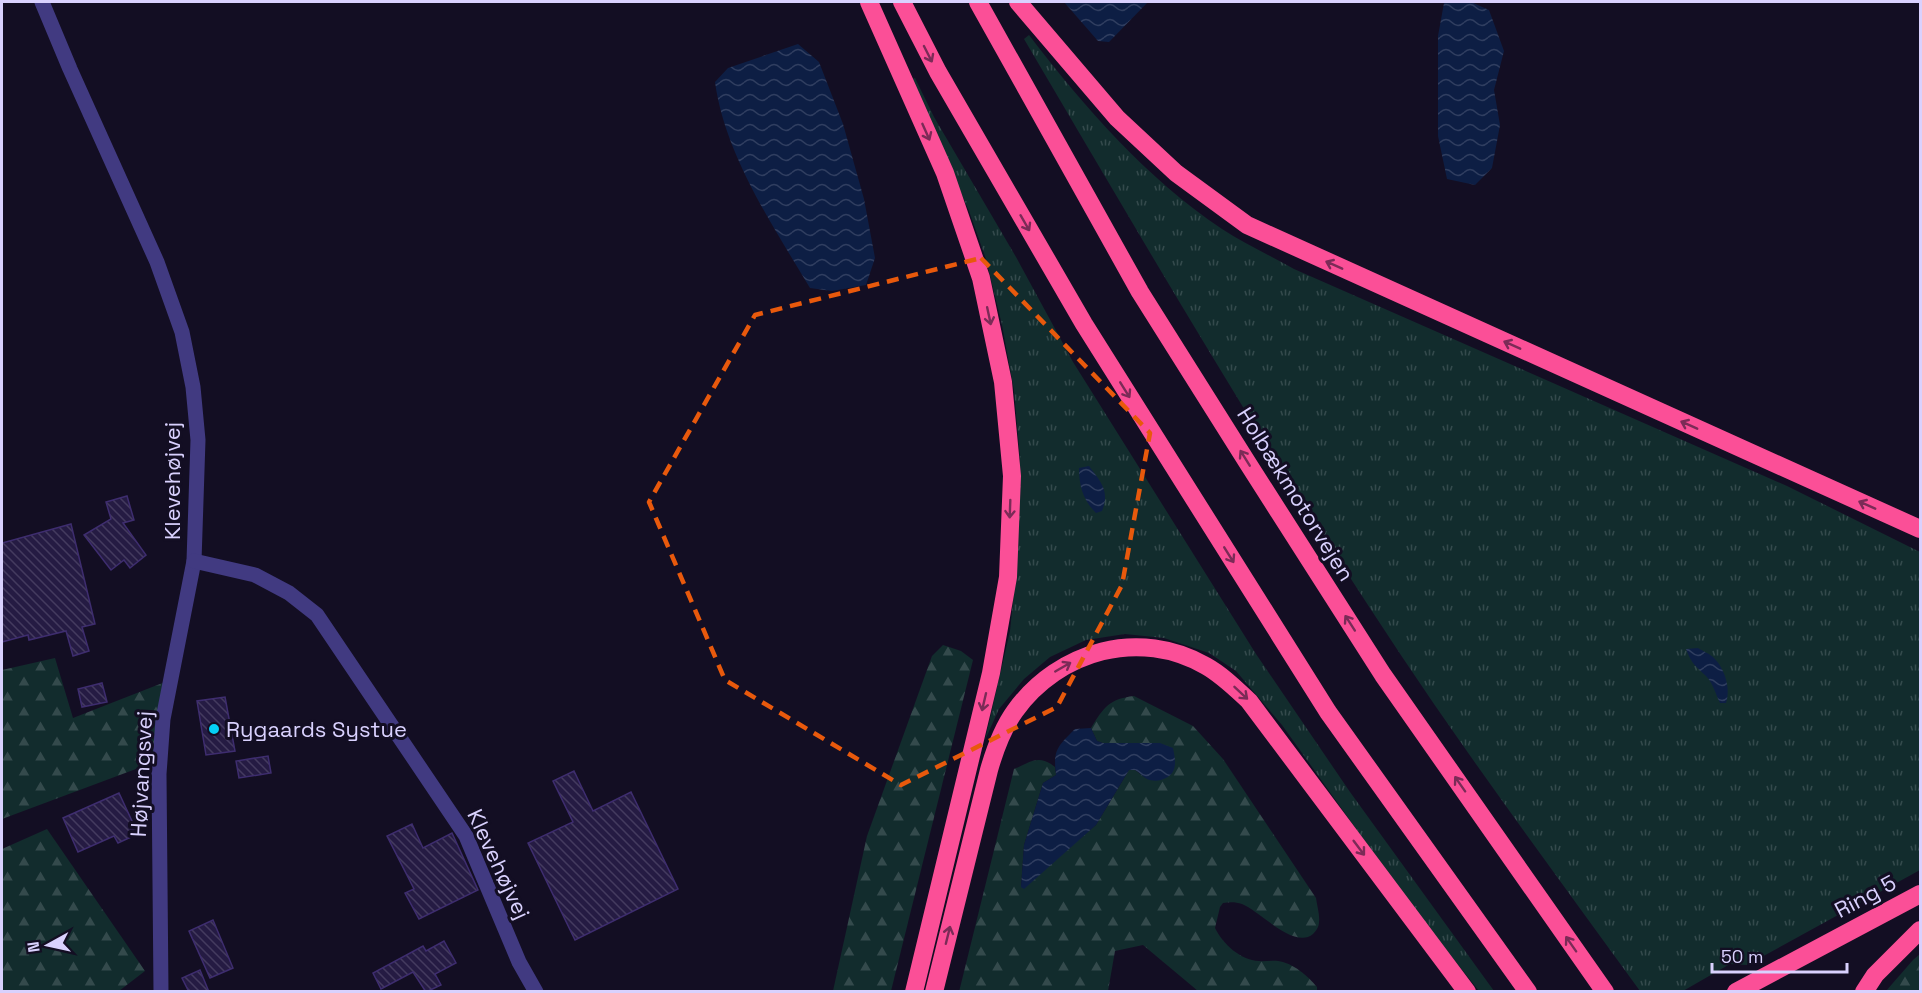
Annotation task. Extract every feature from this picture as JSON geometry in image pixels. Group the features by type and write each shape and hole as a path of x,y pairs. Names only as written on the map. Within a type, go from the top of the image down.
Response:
{"highway":[{"path":"869,2 945,173 981,278 1003,382 1012,476 1008,577 991,673 914,992"},
{"path":"902,2 938,72 1084,324 1309,683 1527,992"},
{"name":"Holbækmotorvejen","path":"978,2 1140,292 1241,452 1383,675 1605,992"},
{"path":"1018,2 1117,118 1176,173 1247,225 1920,529"},
{"path":"934,992 989,770 998,741 1014,712 1031,691 1054,672 1076,660 1098,651 1141,646 1164,649 1206,666 1249,701 1467,992"},
{"name":"Ring 5","path":"1737,991 1920,894"},
{"path":"1864,992 1875,975 1920,930"}],"street":[{"name":"Klevehøjvej","path":"42,2 157,262 182,332 193,387 198,440 194,561 255,575 289,593 317,615 466,836 519,962 536,992"},
{"name":"Højvangsvej","path":"161,992 159,774 163,719 194,561"}],"highlighted area":[{"path":"981,258 1150,433 1122,585 1057,707 901,785 725,680 649,502 755,315"}],"green space":[{"path":"1029,35 1072,89 1142,164 1194,209 1240,240 1294,269 1787,486 1920,552 1920,870 1747,965 1730,964 1683,991 1640,991 1459,740 1326,541 1223,375 1024,39"},
{"path":"915,78 934,117 1016,257 1073,362 1256,654 1350,792 1494,991 1479,991 1409,903 1282,725 1236,671 1209,653 1164,638 1125,634 1086,640 1050,657 1024,679 999,709 985,740 1010,631 1015,581 1020,459 1014,390 1002,325 986,259 969,211 911,79"},
{"path":"943,645 961,651 973,660 891,991 833,991 867,836 932,656"},
{"path":"55,658 73,718 165,682 152,763 2,819 2,670"},
{"path":"1134,696 1193,726 1223,759 1316,898 1318,926 1313,934 1305,938 1296,937 1277,928 1249,908 1233,902 1223,903 1220,907 1215,928 1218,934 1227,945 1245,958 1284,962 1295,967 1317,987 1317,991 1198,991 1143,945 1115,951 1108,991 959,992 1014,769 1039,760 1055,767 1056,775 1043,783 1024,845 1021,887 1096,825 1129,770 1135,770 1148,780 1103,743 1097,741 1091,728 1108,705 1119,699"},
{"path":"47,829 145,971 119,991 2,991 2,849"},
{"path":"1920,954 1920,991 1886,991 1913,960"}],"water":[{"path":"1064,2 1148,2 1109,42 1098,41"},
{"path":"1471,2 1489,10 1504,51 1494,90 1500,125 1492,168 1475,185 1447,179 1438,136 1438,36 1444,3"},
{"path":"798,44 819,62 843,124 864,199 875,258 866,285 832,291 810,288 752,189 720,109 715,82 728,68"},
{"path":"1089,466 1105,492 1102,511 1096,513 1085,498 1080,481 1079,468"},
{"path":"1698,648 1712,657 1721,668 1727,686 1726,703 1720,703 1711,682 1692,662 1686,649"},
{"path":"1091,728 1097,741 1103,743 1160,743 1173,748 1175,763 1173,771 1167,778 1154,781 1135,770 1129,770 1096,825 1024,889 1021,887 1024,845 1043,783 1056,775 1056,754 1064,740 1075,729"}],"building":[{"path":"127,496 134,520 123,523 146,555 130,568 124,560 111,570 84,535 111,519 106,502"},
{"path":"71,524 95,624 82,627 89,651 73,656 66,631 29,640 28,635 2,642 2,543"},
{"path":"102,683 107,702 82,707 78,689"},
{"path":"225,697 235,751 206,755 197,701"},
{"path":"268,756 271,773 239,778 236,761"},
{"path":"574,771 593,811 631,792 678,889 575,940 528,843 573,822 553,781"},
{"path":"119,793 138,834 118,843 114,836 78,852 63,818"},
{"path":"412,824 423,848 452,833 478,890 419,919 405,893 414,889 387,836"},
{"path":"213,920 233,968 210,978 189,931"},
{"path":"444,941 456,963 435,974 441,985 426,992 413,972 381,989 373,973 423,946 426,951"},
{"path":"200,970 209,992 189,992 182,978"}],"place":[{"name":"Rygaards Systue","path":"214,729"}]}
